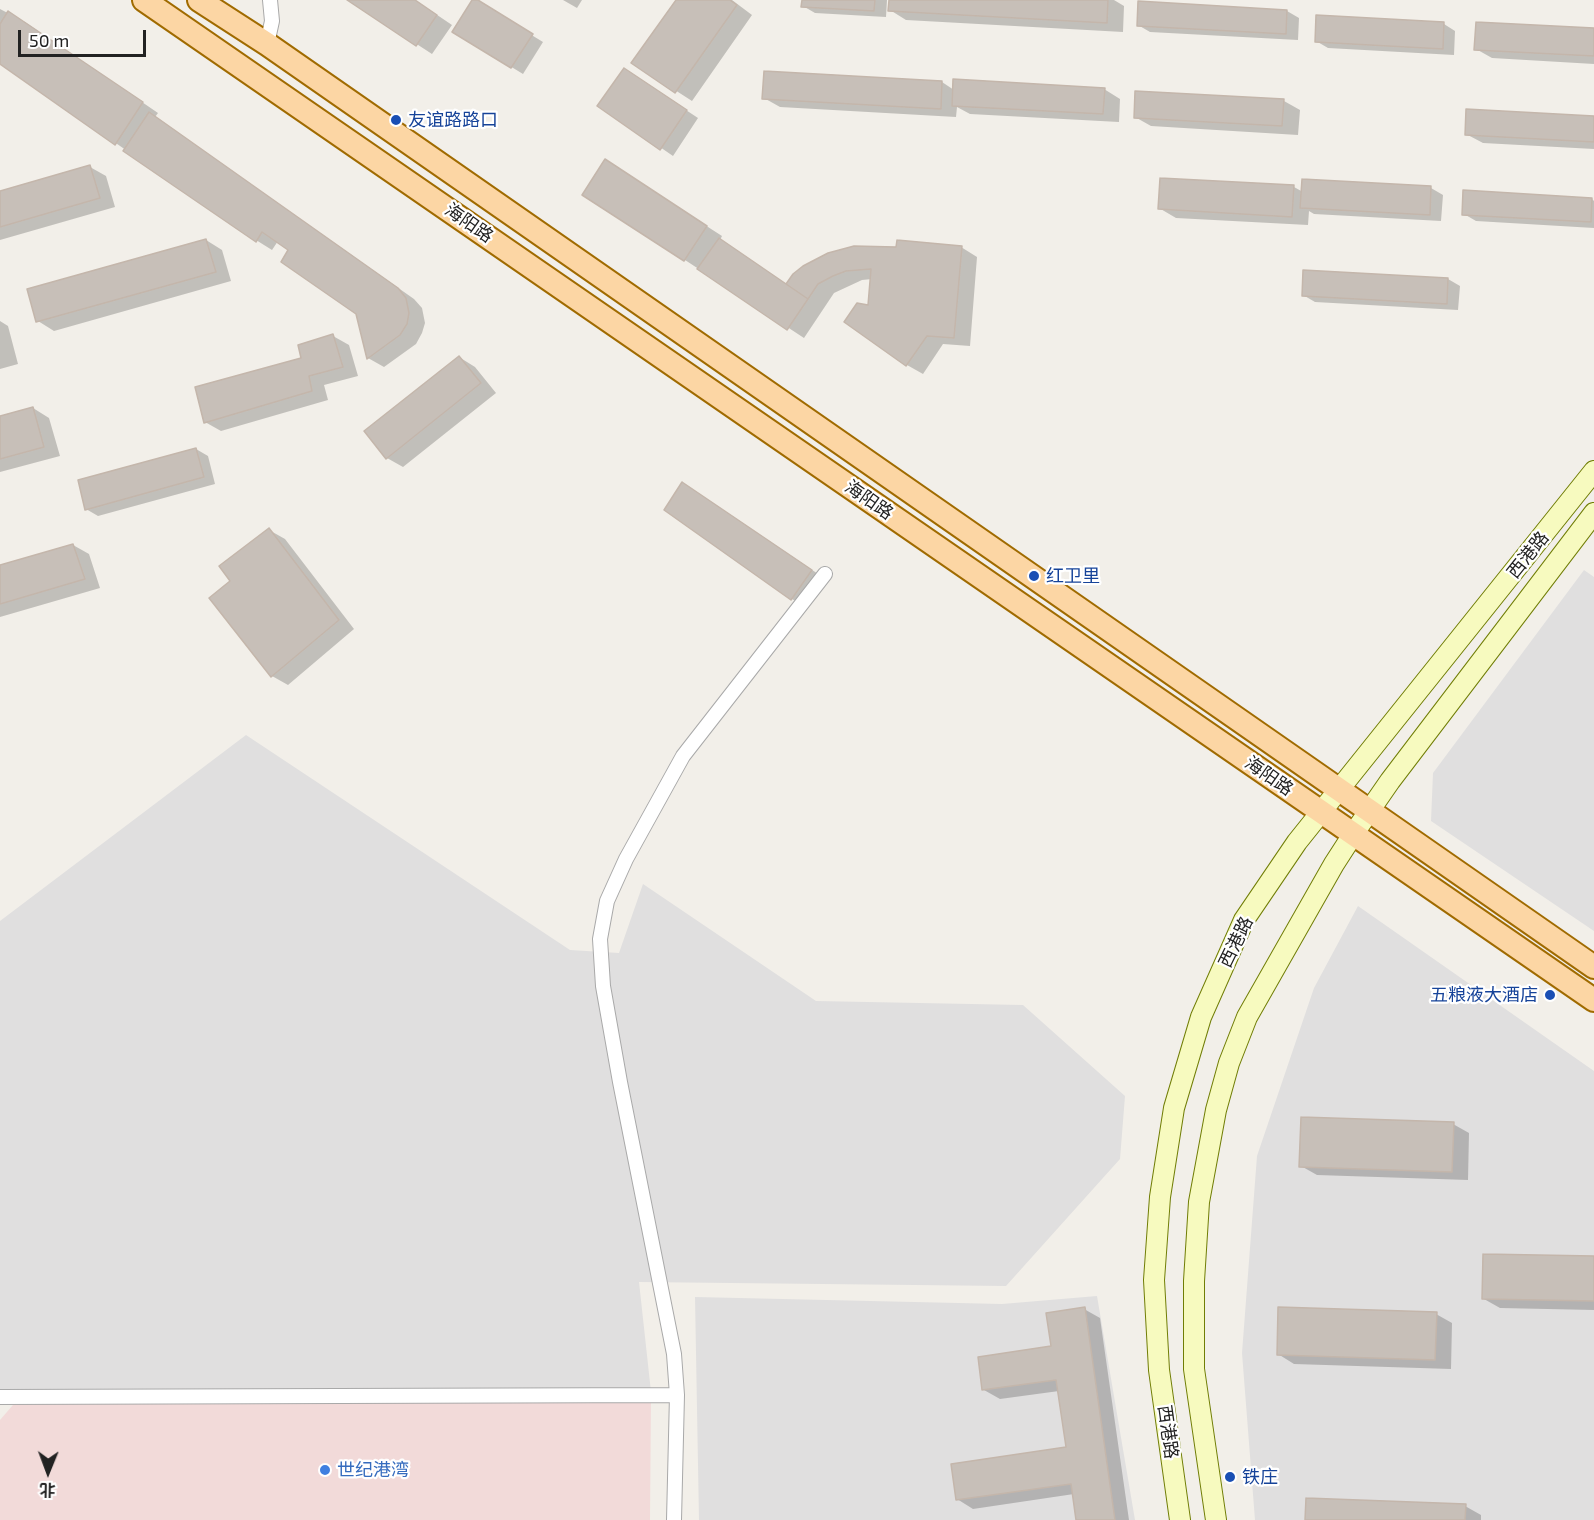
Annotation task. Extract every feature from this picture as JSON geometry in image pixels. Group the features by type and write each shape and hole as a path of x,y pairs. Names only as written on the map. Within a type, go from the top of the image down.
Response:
{"main road":[{"name":"海阳路","path":"144,0 1594,1000"},
{"name":"海阳路","path":"199,0 267,44 1594,967"},
{"name":"西港路","path":"1180,1520 1159,1370 1154,1280 1160,1197 1174,1108 1202,1017 1244,920 1297,842 1594,471"},
{"name":"西港路","path":"1216,1520 1194,1358 1194,1281 1199,1202 1216,1110 1229,1063 1247,1017 1354,833 1390,781 1594,513"}],"street":[{"path":"267,44 272,21 270,0"},
{"path":"674,1520 677,1395 674,1354 620,1082 603,986 600,939 607,901 626,859 683,756 825,574"},
{"path":"0,1397 677,1395"}],"shaded area":[{"path":"1584,570 1594,577 1594,931 1431,821 1433,773"},
{"path":"246,735 570,950 619,953 643,884 816,1001 1023,1005 1125,1096 1120,1159 1006,1286 639,1282 651,1392 0,1397 0,921"},
{"path":"1358,906 1594,1071 1594,1520 1255,1520 1242,1353 1257,1156 1314,988"},
{"path":"1097,1296 1135,1520 699,1520 695,1297 1002,1304"},
{"name":"世纪港湾","path":"651,1392 650,1520 0,1520 0,1420 19,1398"}],"building":[{"path":"347,0 415,0 437,15 416,46"},
{"path":"472,0 478,0 533,34 511,68 452,32"},
{"path":"676,0 730,0 737,5 675,93 631,63"},
{"path":"802,0 875,0 874,11 801,7"},
{"path":"889,0 1108,0 1107,23 888,11"},
{"path":"1138,1 1287,10 1286,34 1137,26"},
{"path":"8,11 143,102 115,145 0,64 0,24"},
{"path":"1316,15 1444,22 1443,49 1315,42"},
{"path":"1476,22 1594,28 1594,56 1474,50"},
{"path":"624,68 687,110 660,150 597,106"},
{"path":"764,71 942,81 941,109 762,99"},
{"path":"953,79 1105,88 1103,114 952,106"},
{"path":"1135,91 1284,99 1282,126 1134,118"},
{"path":"1466,109 1594,116 1594,142 1465,135"},
{"path":"149,112 398,288 406,298 409,313 407,324 400,335 367,359 356,314 281,262 288,250 262,232 256,242 123,151"},
{"path":"605,159 707,226 684,261 582,195"},
{"path":"90,165 100,198 0,227 0,191"},
{"path":"1160,178 1294,185 1292,217 1158,209"},
{"path":"1302,179 1431,186 1430,215 1300,208"},
{"path":"1463,190 1592,198 1591,222 1462,215"},
{"path":"719,238 808,299 787,330 697,269"},
{"path":"206,239 216,272 36,322 27,289"},
{"path":"897,240 962,246 954,338 927,336 906,366 844,322 857,303 868,305 871,269 846,271 833,276 818,284 808,299 786,284 803,266 828,253 854,246 896,247"},
{"path":"1303,270 1448,278 1447,304 1302,296"},
{"path":"333,334 343,367 309,376 312,391 204,423 195,387 301,358 298,345"},
{"path":"459,356 481,383 386,459 364,431"},
{"path":"33,407 44,447 0,459 0,416"},
{"path":"196,448 204,477 85,510 78,480"},
{"path":"682,482 812,570 791,600 664,510"},
{"path":"269,528 339,620 271,677 209,598 230,581 219,566"},
{"path":"73,544 85,579 0,604 0,565"},
{"path":"1301,1117 1454,1122 1452,1172 1299,1167"},
{"path":"1483,1254 1594,1256 1594,1301 1482,1299"},
{"path":"1085,1307 1115,1520 1076,1520 1071,1484 956,1500 951,1464 1066,1447 1056,1380 982,1390 978,1357 1051,1346 1046,1313"},
{"path":"1278,1307 1437,1312 1435,1360 1277,1355"},
{"path":"1306,1498 1466,1504 1465,1520 1305,1520"}],"place":[{"name":"友谊路路口","path":"396,120"},
{"name":"红卫里","path":"1034,576"},
{"name":"五粮液大酒店","path":"1550,995"},
{"name":"世纪港湾","path":"325,1470"},
{"name":"铁庄","path":"1230,1477"}]}
